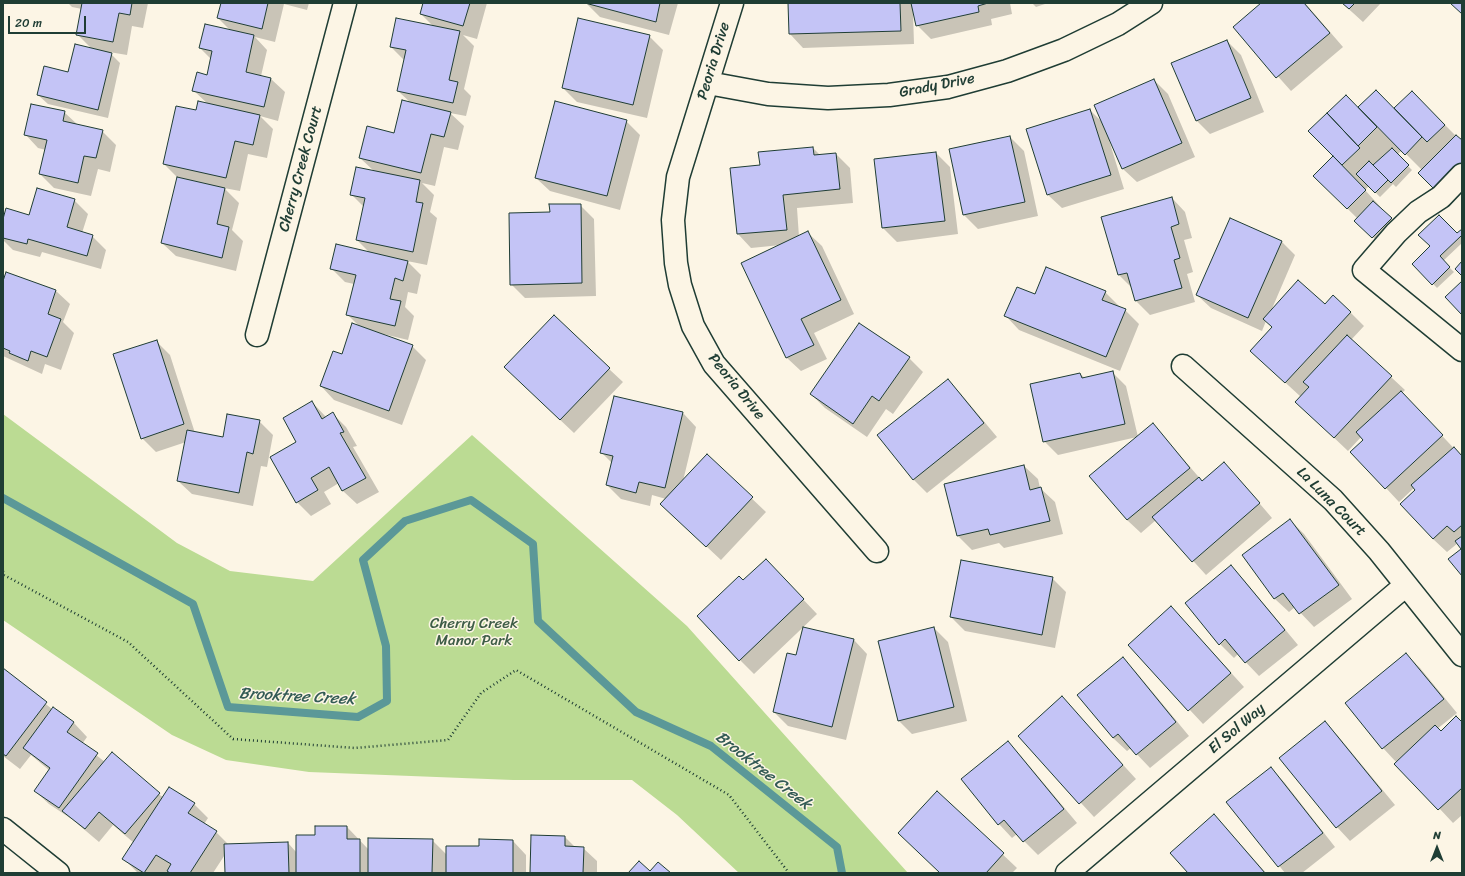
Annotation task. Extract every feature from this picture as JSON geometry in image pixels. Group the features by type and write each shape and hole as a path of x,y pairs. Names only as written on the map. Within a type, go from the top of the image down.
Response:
{"street":[{"name":"Cherry Creek Court","path":"257,335 345,3"},
{"name":"Peoria Drive","path":"732,3 678,177 674,213 676,263 680,284 693,326 714,364 877,551"},
{"name":"Grady Drive","path":"708,83 768,94 828,98 889,95 948,87 1007,71 1064,50 1118,24 1151,3"},
{"path":"1462,175 1441,197 1418,212 1396,233 1364,270 1462,350"},
{"name":"La Luna Court","path":"1183,366 1333,500 1462,655"},
{"name":"El Sol Way","path":"1067,873 1406,586"},
{"path":"3,829 58,873"}],"path":[{"path":"3,571 4,575 128,642 233,739 355,748 448,740 481,693 516,670 729,795 789,873"}],"green space":[{"name":"Cherry Creek Manor Park","path":"3,414 177,543 230,571 313,581 472,435 687,626 908,873 739,873 677,815 632,780 513,780 309,772 226,760 172,735 3,620"}],"building":[{"path":"82,3 132,3 130,15 119,13 113,42 76,35"},
{"path":"221,3 268,3 262,29 217,18"},
{"path":"423,3 470,3 463,26 420,14"},
{"path":"585,3 660,3 656,22"},
{"path":"788,3 900,3 901,31 789,34"},
{"path":"911,3 988,3 978,6 979,12 916,26"},
{"path":"1261,3 1304,3 1330,33 1276,78 1233,27"},
{"path":"1342,3 1355,3 1349,9"},
{"path":"1450,3 1462,3 1462,14"},
{"path":"396,18 460,31 449,80 458,82 453,103 397,91 406,50 390,47"},
{"path":"578,18 650,35 633,105 562,88"},
{"path":"205,24 254,35 246,72 271,78 264,107 192,91 197,72 207,75 212,51 199,48"},
{"path":"1227,40 1251,98 1196,121 1171,63"},
{"path":"75,44 112,53 98,110 37,95 44,66 68,72"},
{"path":"1154,79 1182,143 1122,169 1094,105"},
{"path":"1376,90 1422,137 1405,155 1358,107"},
{"path":"1412,91 1445,125 1427,142 1394,108"},
{"path":"1346,95 1377,127 1358,146 1327,113"},
{"path":"402,100 451,112 444,137 431,134 421,173 359,158 367,126 394,133"},
{"path":"198,101 260,115 253,145 235,141 226,178 163,164 176,106 196,110"},
{"path":"555,101 627,120 607,196 535,178"},
{"path":"31,104 65,111 63,121 103,130 96,158 84,156 78,183 39,174 47,140 24,135"},
{"path":"1090,109 1111,175 1047,195 1026,129"},
{"path":"1327,113 1360,148 1342,165 1308,131"},
{"path":"1456,135 1462,140 1462,165 1436,191 1418,173"},
{"path":"1010,136 1025,202 963,215 949,149"},
{"path":"813,147 814,155 836,153 840,189 783,195 787,230 737,234 730,168 760,165 758,152"},
{"path":"1392,148 1409,165 1391,183 1373,165"},
{"path":"936,152 945,221 882,228 874,159"},
{"path":"1333,156 1366,190 1347,209 1313,176"},
{"path":"1369,161 1388,180 1375,193 1356,174"},
{"path":"356,167 420,180 416,202 423,203 413,252 356,240 365,198 350,195"},
{"path":"177,177 225,188 217,224 229,227 222,258 161,243"},
{"path":"37,188 75,199 67,227 93,235 87,256 28,239 27,244 3,238 3,219 6,208 29,215"},
{"path":"1172,197 1179,224 1171,227 1180,258 1174,260 1182,288 1135,301 1127,273 1118,275 1101,217"},
{"path":"1373,201 1392,218 1372,238 1354,221"},
{"path":"549,204 581,204 582,283 510,285 509,213 550,212"},
{"path":"1439,215 1457,233 1462,229 1462,237 1461,236 1440,256 1450,267 1432,285 1412,264 1430,246 1418,235"},
{"path":"1230,218 1282,241 1248,318 1196,295"},
{"path":"808,231 841,300 801,319 814,345 786,358 741,263"},
{"path":"336,244 408,261 403,281 395,278 390,299 401,301 395,326 346,315 356,275 330,269"},
{"path":"1462,261 1462,276 1455,269"},
{"path":"1046,267 1106,291 1102,300 1126,309 1106,357 1004,316 1017,287 1035,294"},
{"path":"6,272 56,290 48,314 61,319 47,357 31,351 28,361 9,353 10,351 3,348 3,281"},
{"path":"1298,280 1325,304 1333,295 1351,312 1285,383 1250,351 1272,327 1263,319"},
{"path":"1462,281 1462,315 1445,297"},
{"path":"554,315 610,368 560,420 504,367"},
{"path":"352,323 413,345 389,411 320,386 333,351 342,354"},
{"path":"859,323 910,357 879,401 872,396 853,424 810,394"},
{"path":"1347,335 1392,376 1334,438 1295,402 1309,387 1303,382"},
{"path":"157,340 184,424 141,439 113,354"},
{"path":"1113,371 1125,424 1043,442 1030,384 1080,373 1082,378"},
{"path":"948,379 984,423 913,480 877,435"},
{"path":"1401,391 1443,435 1385,489 1350,452 1363,440 1356,432"},
{"path":"614,396 683,412 665,488 639,482 636,493 606,485 613,456 600,453"},
{"path":"312,401 322,419 333,412 344,432 340,433 366,478 342,491 329,467 311,478 318,490 296,503 270,457 296,442 283,418"},
{"path":"227,414 260,420 253,454 247,452 239,493 177,481 187,430 223,437"},
{"path":"1153,423 1190,468 1127,520 1089,476"},
{"path":"1454,447 1462,456 1462,525 1454,532 1447,526 1433,539 1400,504 1415,490 1411,485"},
{"path":"707,454 753,497 706,547 660,504"},
{"path":"1224,462 1260,503 1192,562 1152,517 1199,477 1202,481"},
{"path":"1024,465 1030,490 1041,487 1050,521 990,535 988,529 957,536 944,484"},
{"path":"1290,519 1339,585 1299,614 1283,593 1274,599 1242,555"},
{"path":"1462,536 1462,576 1448,559 1461,549 1455,541"},
{"path":"766,559 804,599 739,661 697,616 739,576 743,580"},
{"path":"961,560 1053,577 1042,635 950,617"},
{"path":"1231,565 1285,630 1245,663 1225,639 1219,645 1185,603"},
{"path":"1171,606 1231,673 1188,711 1128,645"},
{"path":"803,627 854,639 832,727 773,712 787,653 796,655"},
{"path":"934,627 954,707 898,721 878,641"},
{"path":"1406,653 1444,699 1382,749 1345,703"},
{"path":"1123,657 1176,722 1136,755 1118,734 1113,738 1077,695"},
{"path":"3,668 47,702 6,756 3,754"},
{"path":"1062,696 1123,765 1079,804 1018,736"},
{"path":"53,707 74,722 67,732 98,753 59,808 34,791 50,768 23,748"},
{"path":"1456,716 1462,722 1462,788 1438,810 1394,764 1435,725 1441,731"},
{"path":"1325,721 1382,791 1336,828 1279,758"},
{"path":"1008,741 1064,809 1023,842 1004,820 998,825 961,779"},
{"path":"112,752 160,793 125,834 99,812 85,829 62,811"},
{"path":"1271,767 1323,833 1278,867 1226,802"},
{"path":"169,787 195,803 188,813 217,831 190,873 170,873 167,871 171,864 156,855 144,873 122,859"},
{"path":"937,791 1004,853 986,873 940,873 898,833"},
{"path":"1214,814 1265,873 1188,873 1170,853"},
{"path":"315,826 347,826 347,839 360,839 360,873 296,873 296,835 315,835"},
{"path":"531,835 565,836 565,846 584,847 583,873 530,873"},
{"path":"368,838 433,839 432,873 368,873"},
{"path":"479,839 513,840 513,873 446,873 446,846 479,846"},
{"path":"288,842 289,873 225,873 224,844"},
{"path":"639,861 650,871 658,862 671,873 628,873"}],"waterway":[{"name":"Brooktree Creek","path":"3,498 193,604 228,707 358,717 387,701 386,646 363,560 405,521 471,500 533,544 538,621 636,712 711,746 837,847 842,873"}]}
